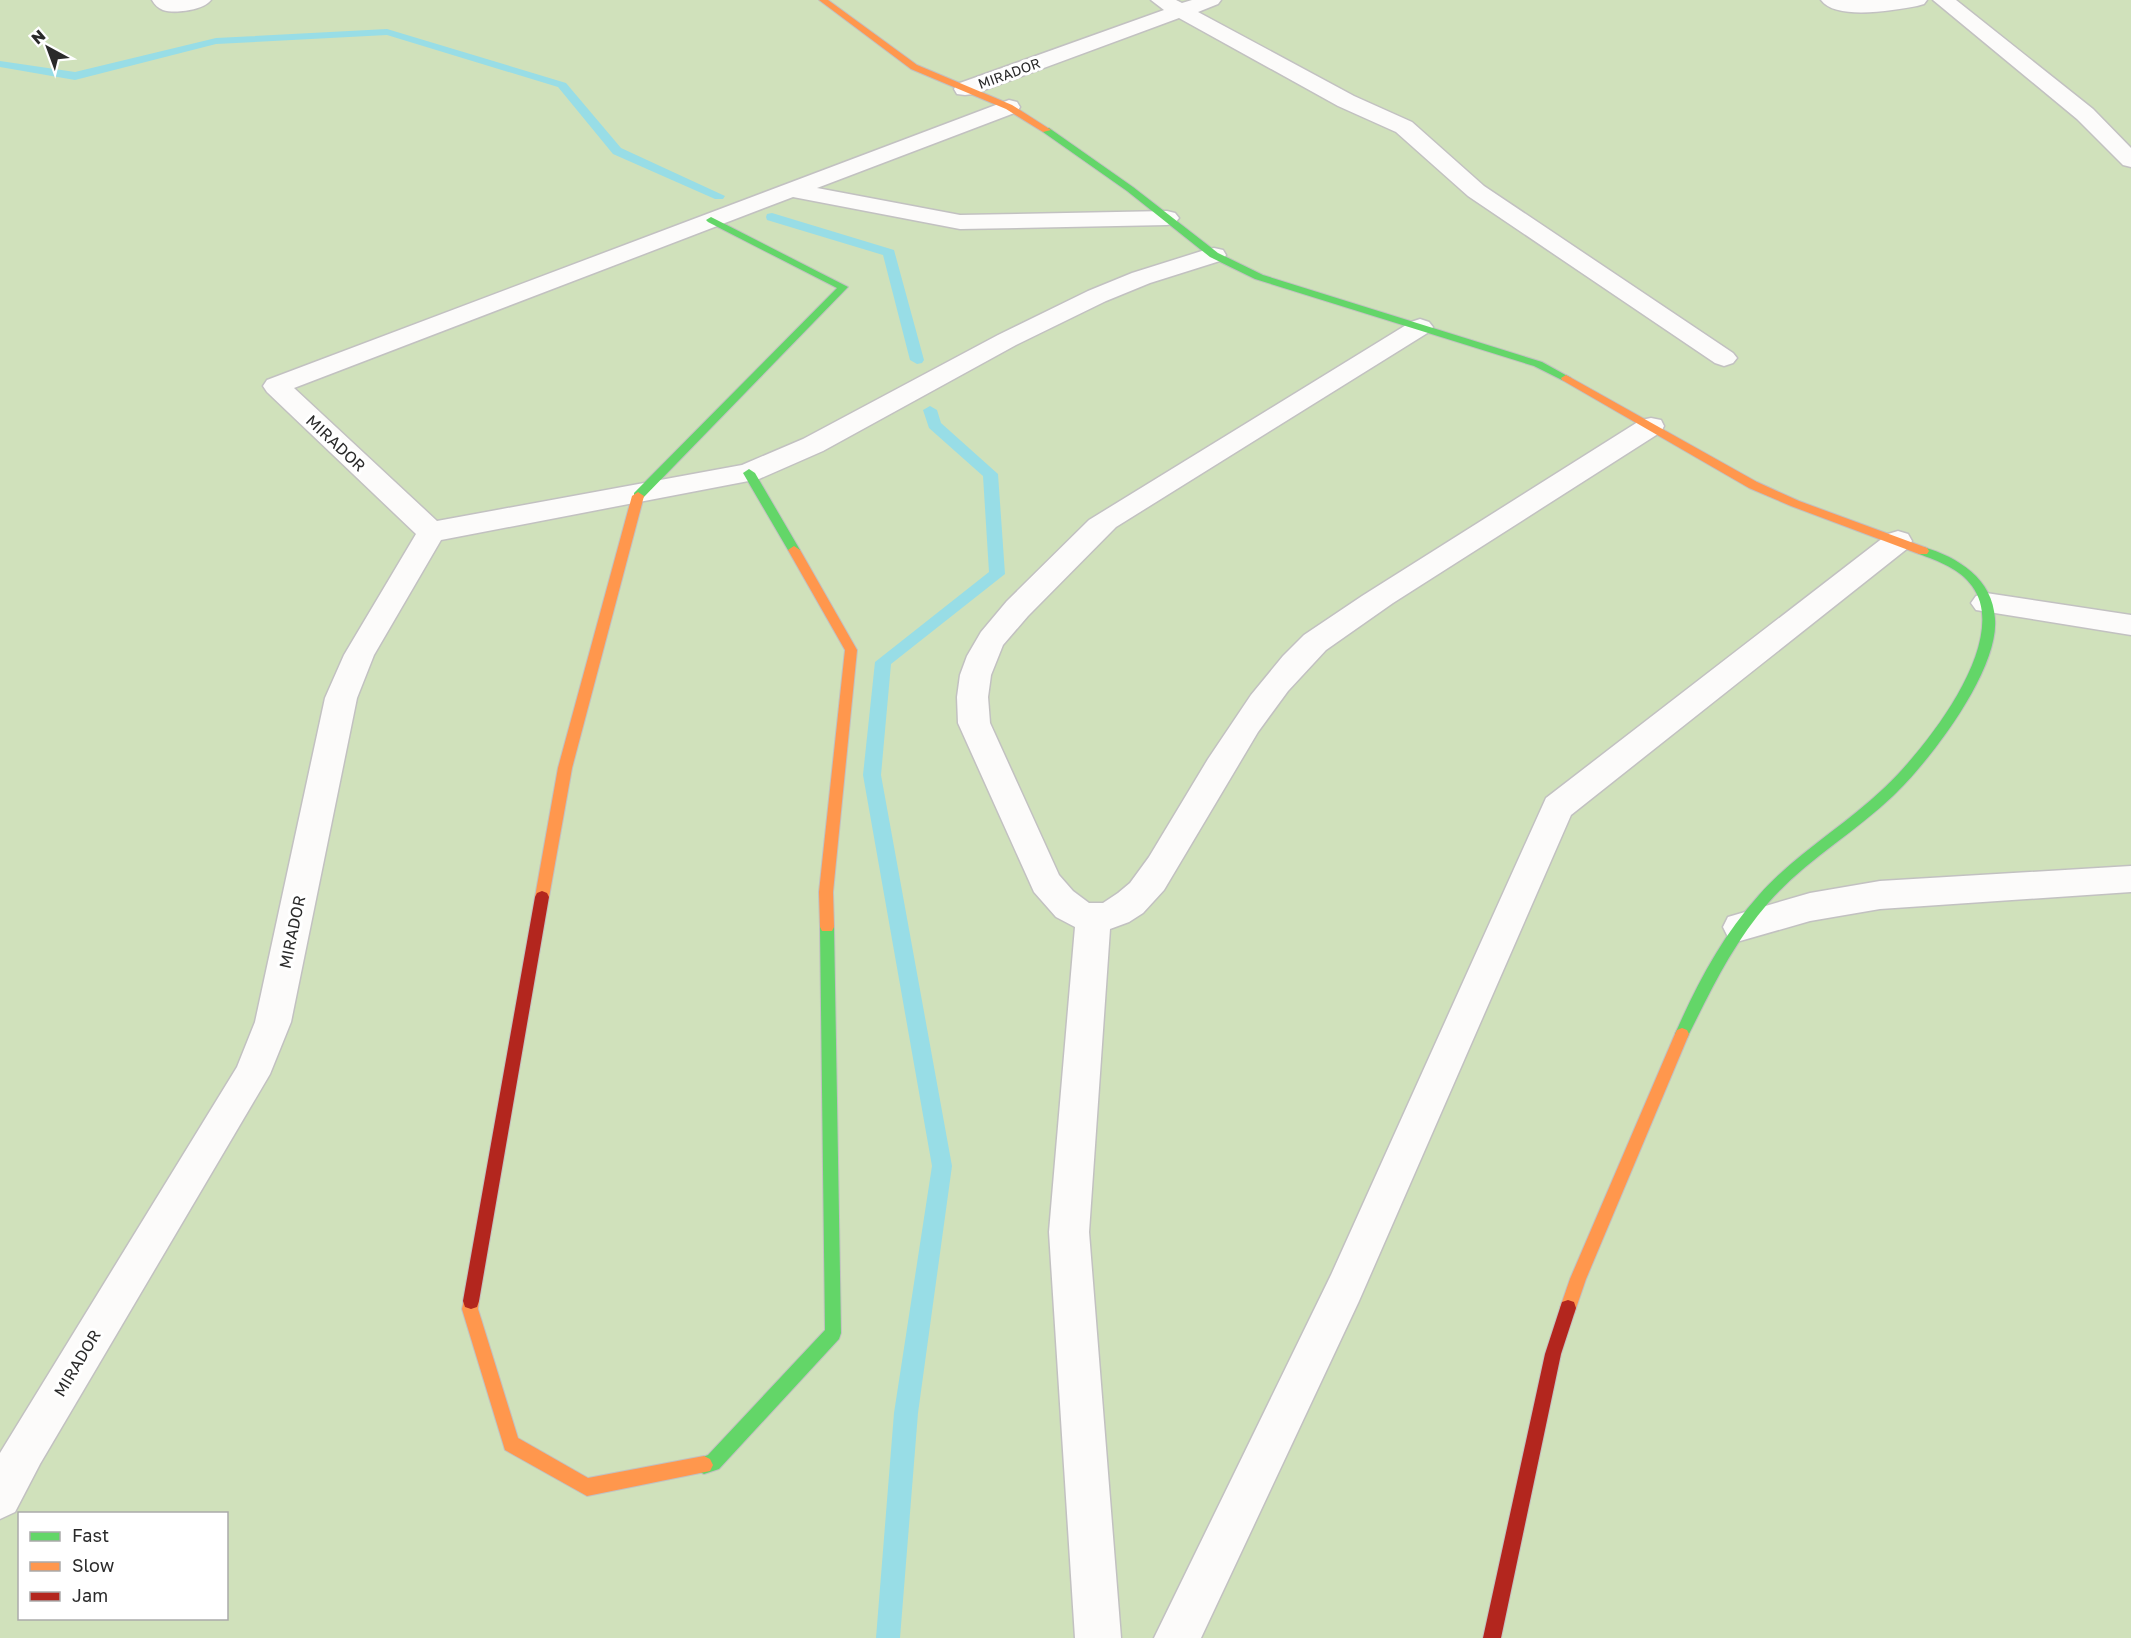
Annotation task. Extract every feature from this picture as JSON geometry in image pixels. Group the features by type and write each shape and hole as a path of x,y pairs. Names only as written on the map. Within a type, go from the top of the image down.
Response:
{"street":[{"path":"162,0 167,5 187,4 201,0"},
{"name":"MIRADOR","path":"823,0 914,67 965,89 1171,5 1211,0"},
{"path":"1831,0 1845,5 1860,6 1917,0"},
{"path":"1943,0 2085,114 2131,160"},
{"path":"1171,5 1347,100 1404,127 1476,190 1724,358"},
{"path":"965,89 1009,107 1034,121 1101,168 1214,255 1259,277 1538,364 1566,377 1727,471 1792,504 1898,541 1959,570 1976,582 1986,603 1989,626 1977,664 1942,729 1919,762 1875,804 1775,886 1740,927 1718,960 1697,1000 1578,1279 1553,1354 1492,1638"},
{"path":"711,220 1009,107"},
{"path":"790,190 960,222 1167,218"},
{"path":"711,220 843,288 639,493 565,768 470,1309 511,1444 587,1487 713,1463 833,1333 826,892 851,650 749,473"},
{"name":"MIRADOR","path":"0,1497 31,1439 252,1074 273,1022 341,698 359,655 431,532 276,386 711,220"},
{"path":"431,532 749,473 813,445 1007,339 1097,296 1141,278 1214,255"},
{"path":"1420,327 1106,520 1086,537 1065,562 994,633 981,656 974,678 971,697 974,723 1046,883 1060,901 1080,916 1093,918 1119,911 1137,897 1157,875 1191,813 1256,712 1287,671 1313,644 1363,609 1651,426"},
{"path":"1177,1638 1345,1287 1558,807 1898,541"},
{"path":"1986,603 2131,625"},
{"path":"1740,927 1810,908 1880,895 2131,879"},
{"path":"1093,918 1070,1232 1098,1638"}],"green space":[{"path":"0,0 2131,0 2131,1638 0,1638"}],"waterway":[{"path":"0,64 75,76 216,41 387,32 562,85 617,151 719,196"},
{"path":"772,217 889,253 917,360"},
{"path":"888,1638 906,1413 942,1166 872,775 883,662 997,574 990,474 934,425 930,410"}],"traffic: fast":[{"path":"1046,130 1130,189 1214,255 1259,277 1538,364 1566,378"},
{"path":"638,496 843,287 711,220"},
{"path":"749,473 794,550"},
{"path":"1682,1034 1717,963 1751,913 1793,869 1874,806 1904,777 1951,716 1976,670 1989,627 1987,605 1983,594 1972,578 1959,568 1923,551"},
{"path":"704,1465 713,1463 833,1333 827,927"}],"traffic: slow":[{"path":"823,0 914,67 1009,107 1046,130"},
{"path":"1566,378 1753,485 1923,551"},
{"path":"542,897 565,768 638,496"},
{"path":"794,550 851,650 826,892 827,927"},
{"path":"1568,1308 1578,1279 1682,1034"},
{"path":"471,1301 470,1309 511,1444 587,1487 704,1465"}],"traffic: jam":[{"path":"471,1301 542,897"},
{"path":"1492,1638 1553,1354 1568,1308"}]}
